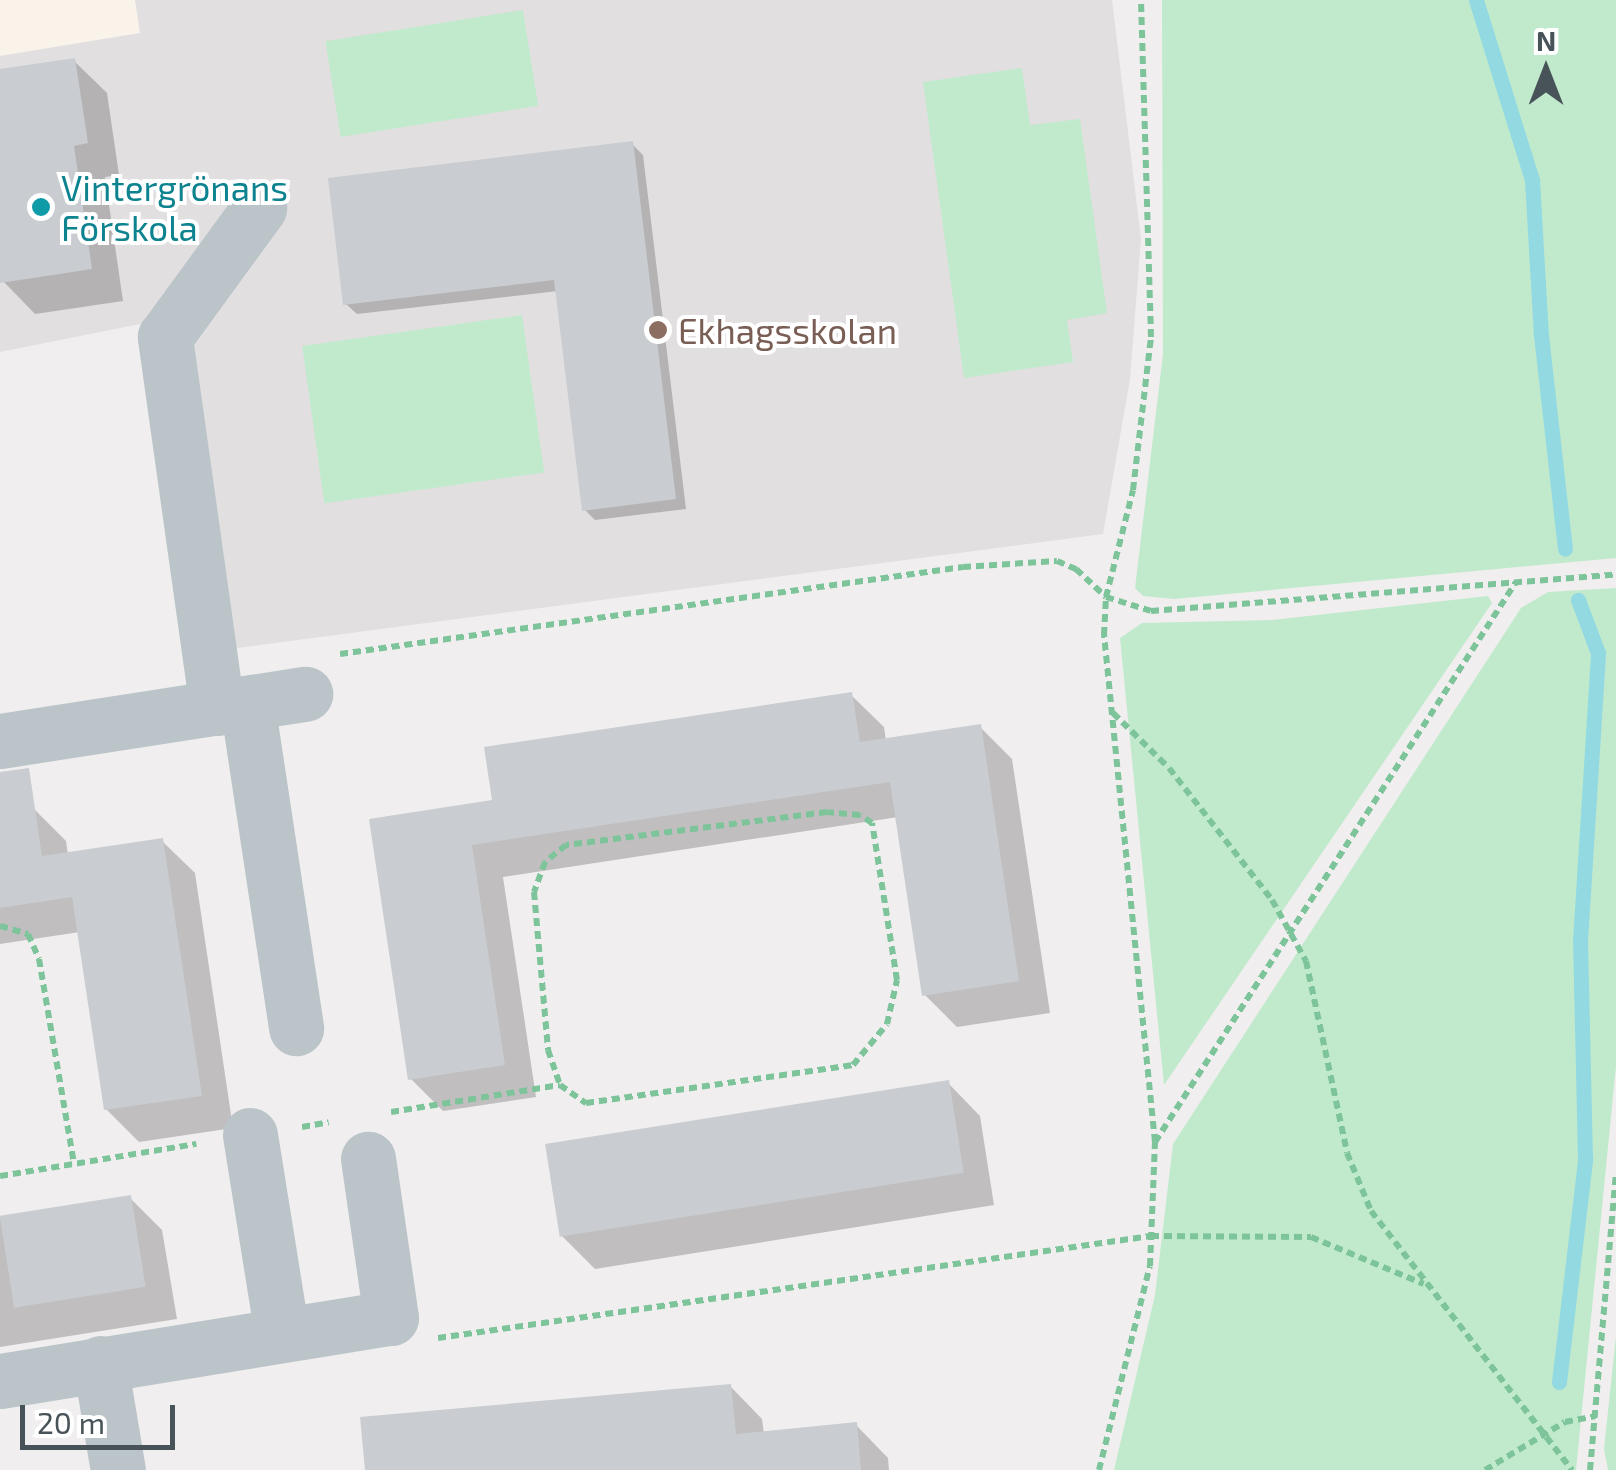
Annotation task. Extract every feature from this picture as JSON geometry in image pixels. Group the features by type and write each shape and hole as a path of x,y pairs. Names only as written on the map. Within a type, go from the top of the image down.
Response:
{"street":[{"path":"259,208 165,338 296,1028"},
{"path":"0,741 305,694"},
{"path":"0,1381 391,1318 367,1131"},
{"path":"250,1135 282,1334"},
{"path":"100,1363 118,1470"}],"path":[{"path":"1099,1470 1150,1266 1155,1142 1112,712 1106,597 1133,490 1151,336 1141,0"},
{"path":"354,653 964,567 1057,561 1076,569 1106,597 1151,611 1244,608 1616,574"},
{"path":"1155,1142 1517,581"},
{"path":"1112,712 1169,768 1291,931 1306,960 1347,1153 1371,1211 1540,1435 1572,1470"},
{"path":"0,1176 250,1135 367,1131 560,1085 586,1103 852,1065 887,1024 897,980 872,824 860,815 828,812 566,845 545,862 534,892 548,1050 560,1085"},
{"path":"0,926 28,934 38,959 74,1164"},
{"path":"1590,1470 1616,1176"},
{"path":"391,1318 399,1344 1151,1236 1311,1237 1424,1284"},
{"path":"1485,1470 1540,1435 1595,1416"}],"shaded area":[{"path":"0,0 135,0 140,33 0,56"},
{"name":"Ekhagsskolan","path":"135,0 1112,0 1141,239 1130,379 1103,534 229,649 155,321 0,352 0,56 140,33"}],"green space":[{"path":"1162,0 1616,0 1616,558 1174,599 1143,596 1135,588 1163,354"},
{"path":"523,10 538,106 341,137 325,41"},
{"path":"1022,68 1030,125 1080,119 1107,313 1067,320 1073,362 964,378 923,82"},
{"path":"522,315 544,472 324,503 302,346"},
{"path":"1616,588 1616,1066 1576,1470 1114,1470 1155,1295 1173,1144 1521,608 1548,592"},
{"path":"1488,596 1492,603 1164,1085 1120,638 1142,623 1272,620"},
{"path":"1616,1336 1616,1470 1608,1470 1604,1449"}],"building":[{"name":"Vintergrönans Förskola","path":"75,58 88,143 74,146 92,269 0,283 0,69"},
{"path":"633,141 676,499 582,511 554,280 343,305 328,178"},
{"path":"852,692 860,742 981,724 1019,981 922,996 890,782 472,845 505,1065 408,1080 369,819 492,800 484,747"},
{"path":"29,768 42,856 163,838 202,1096 104,1110 72,897 0,908 0,772"},
{"path":"949,1080 964,1173 560,1237 545,1144"},
{"path":"131,1195 146,1287 14,1308 0,1216"},
{"path":"731,1384 736,1434 857,1422 861,1470 365,1470 360,1417"}],"waterway":[{"path":"1476,0 1532,180 1541,335 1565,549"},
{"path":"1559,1382 1585,1159 1580,941 1598,653 1578,600"}],"place":[{"name":"Vintergrönans Förskola","path":"41,207"},
{"name":"Ekhagsskolan","path":"658,330"}]}
